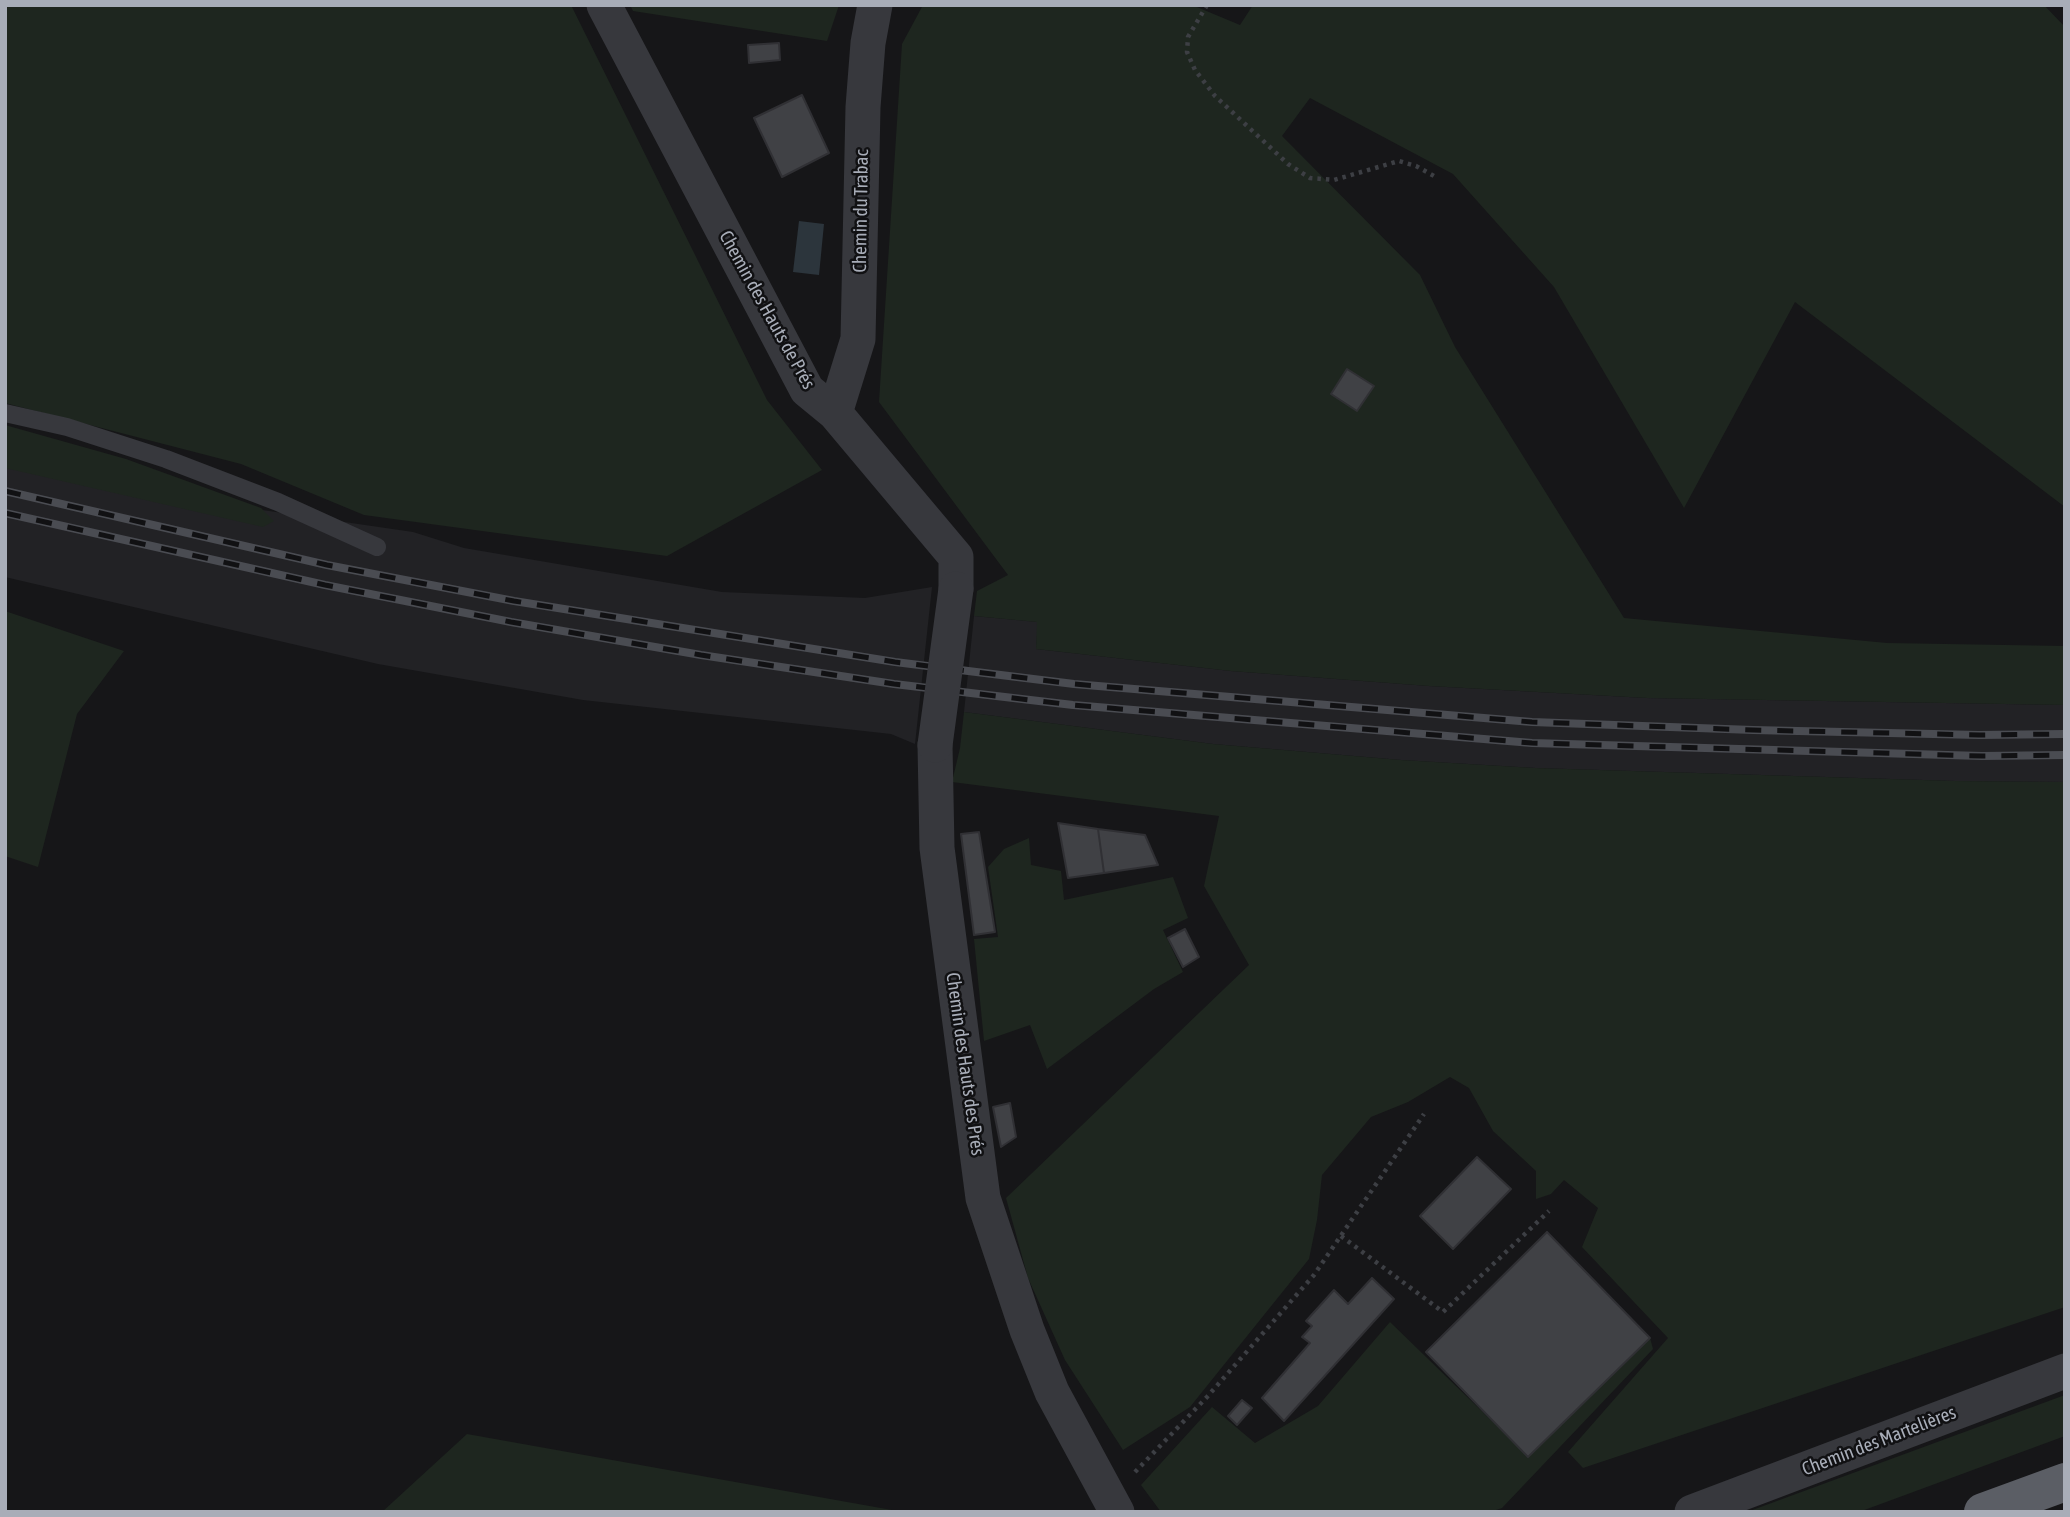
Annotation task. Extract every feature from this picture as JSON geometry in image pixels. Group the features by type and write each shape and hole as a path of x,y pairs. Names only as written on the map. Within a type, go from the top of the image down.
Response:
{"highway":[{"path":"1983,1512 2065,1482"}],"street":[{"name":"Chemin des Hauts de Prés","path":"604,5 807,390 835,413 956,557 956,589"},
{"name":"Chemin du Trabac","path":"835,413 858,339 863,107 868,43 876,5"},
{"name":"Chemin des Hauts des Prés","path":"956,589 935,746 937,849 983,1198 1027,1330 1052,1392 1114,1505"},
{"name":"Chemin des Martelières","path":"1692,1512 2065,1371"}],"lane":[{"path":"5,413 66,427 166,459 278,502 377,547"}],"path":[{"path":"1207,5 1188,37 1187,52 1195,70 1214,96 1289,164 1310,178 1334,180 1399,161 1416,166 1434,176"},
{"path":"1114,1505 1314,1275 1424,1114"},
{"path":"1341,1236 1443,1312 1549,1211"}],"shaded area":[{"path":"5,5 571,5 767,400 822,470 667,556 364,515 241,464 5,403"},
{"path":"630,5 839,5 827,41 633,11"},
{"path":"923,5 1192,5 1240,25 1253,5 2044,5 2065,27 2065,507 1795,302 1684,508 1554,287 1453,174 1310,98 1282,136 1420,275 1455,347 1624,618 1887,643 2065,646 2065,705 1647,698 1429,686 1231,671 1036,649 1037,622 974,616 977,591 1008,575 879,402 902,44"},
{"path":"799,221 824,224 819,275 793,272"},
{"path":"5,425 126,459 261,508 274,521 263,527 5,468"},
{"path":"5,449 228,505 413,532 464,548 722,592 865,598 932,587 915,744 891,734 583,700 378,664 5,577"},
{"path":"5,611 124,651 77,714 38,867 5,856"},
{"path":"974,616 1038,622 1036,649 1231,671 1429,686 1647,698 2065,705 2065,782 1535,768 1401,760 1213,744 964,712"},
{"path":"964,712 1213,744 1401,760 1535,768 2065,782 2065,1307 1583,1468 1568,1452 1668,1338 1582,1247 1598,1208 1564,1180 1551,1194 1536,1199 1536,1171 1493,1131 1469,1088 1450,1077 1408,1102 1371,1117 1322,1175 1309,1259 1190,1407 1123,1450 1065,1360 1028,1278 1006,1198 1249,965 1204,886 1219,816 952,782 960,748"},
{"path":"1029,838 1031,865 1061,871 1064,900 1173,877 1188,918 1163,930 1183,972 1154,989 1047,1069 1030,1025 984,1041 974,939 998,937 988,867 1004,849"},
{"path":"1390,1322 1528,1456 1650,1338 1653,1349 1502,1508 1490,1512 1161,1512 1141,1485 1212,1407 1255,1443 1318,1406"},
{"path":"2065,1395 2065,1436 1859,1512 1747,1512"},
{"path":"467,1434 903,1512 382,1512"}],"building":[{"path":"779,43 780,60 749,63 748,45"},
{"path":"802,95 829,153 782,177 754,118"},
{"path":"1347,369 1374,386 1357,411 1331,394"},
{"path":"1058,823 1098,829 1104,873 1068,878"},
{"path":"1098,829 1145,835 1158,865 1104,873"},
{"path":"979,832 995,932 974,935 961,834"},
{"path":"1185,929 1199,957 1183,967 1168,938"},
{"path":"1010,1103 1016,1137 1001,1147 993,1107"},
{"path":"1477,1157 1511,1189 1453,1249 1420,1216"},
{"path":"1547,1232 1650,1338 1528,1457 1426,1352"},
{"path":"1372,1278 1394,1299 1284,1421 1262,1398 1310,1343 1302,1337 1312,1326 1306,1321 1334,1290 1348,1304"},
{"path":"1242,1400 1252,1408 1237,1425 1228,1416"}],"railway":[{"path":"5,491 327,565 514,601 895,662 1074,684 1532,722 1753,730 1979,735 2065,734"},
{"path":"5,513 325,585 511,622 701,655 894,684 1073,705 1532,743 1982,756 2065,755"}]}
